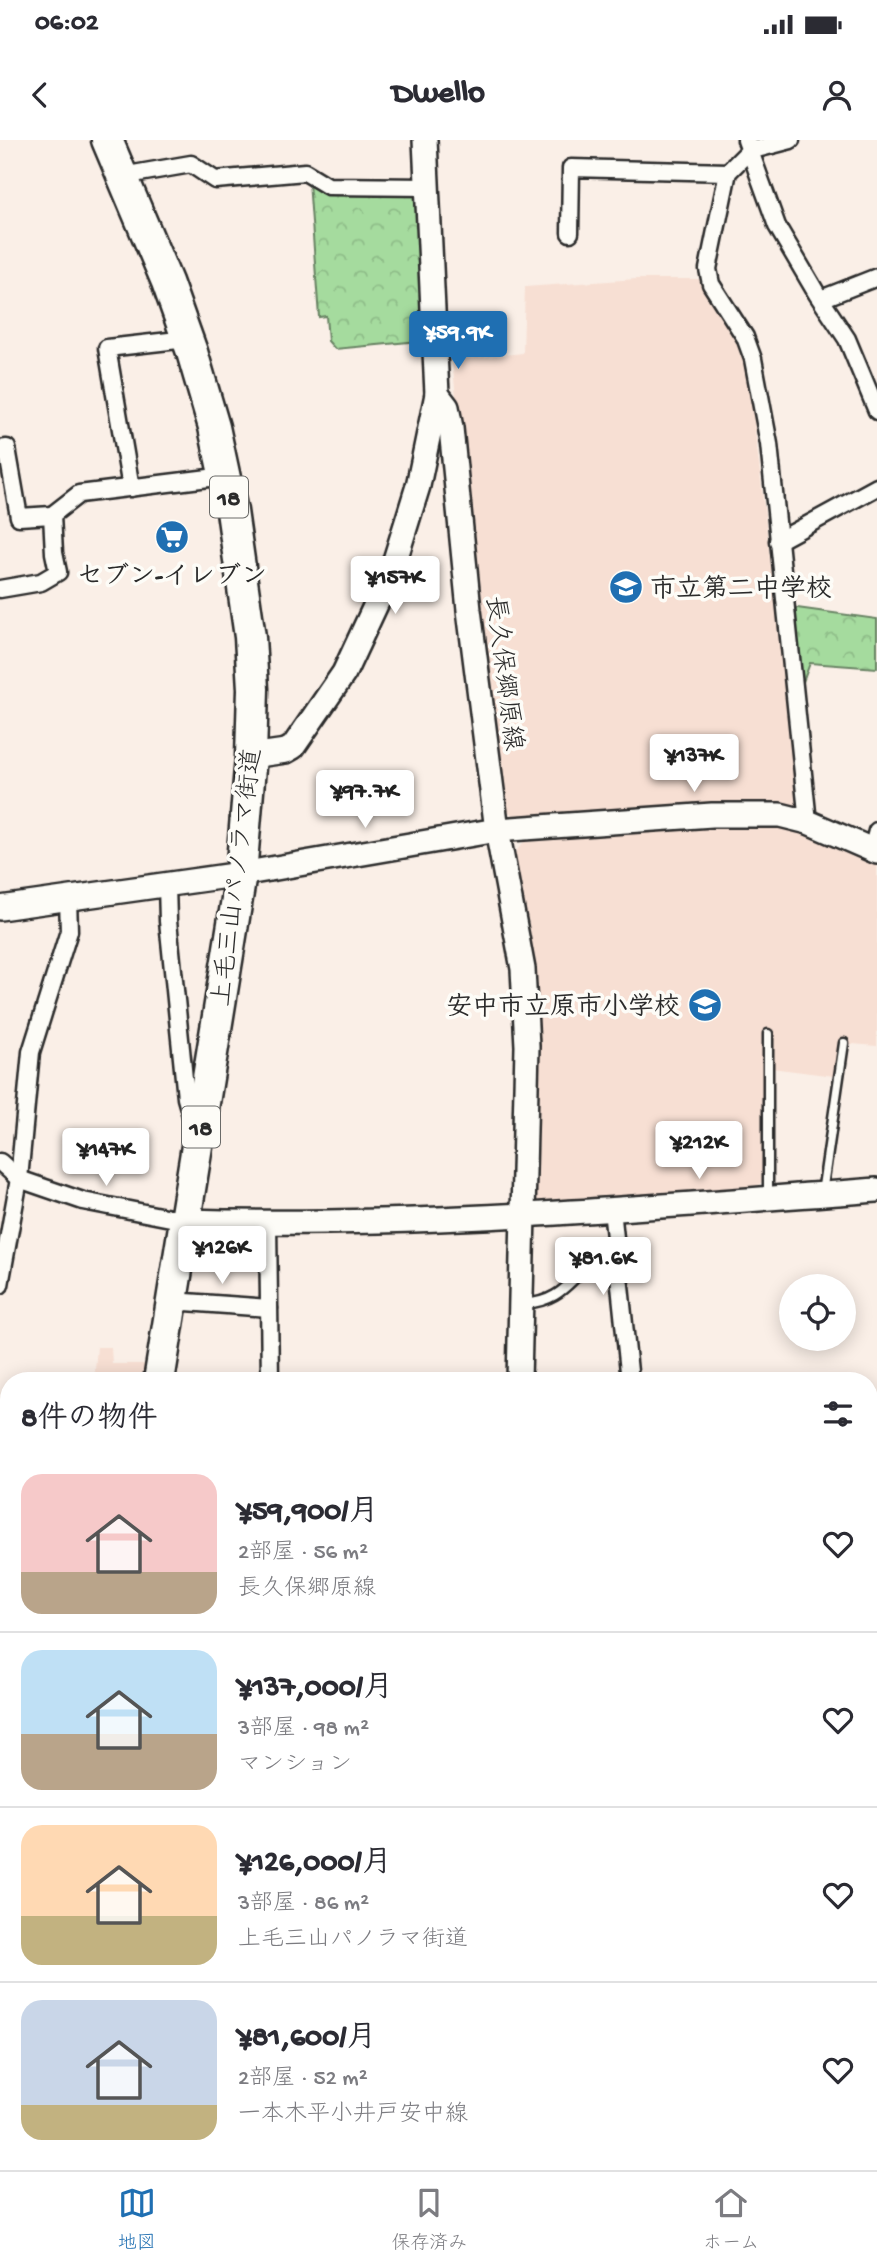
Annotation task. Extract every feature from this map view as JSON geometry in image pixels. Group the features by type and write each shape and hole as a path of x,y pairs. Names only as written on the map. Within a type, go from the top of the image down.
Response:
{"highway":[{"name":"上毛三山パノラマ街道","path":"107,140 167,282 214,427 232,511 250,637 253,689 251,755 241,874 160,1372"}],"street":[{"name":"長久保郷原線","path":"425,140 437,394 447,407 451,428 469,610 497,830 523,969 527,1046 519,1372"},
{"path":"791,140 747,145 728,172 708,269 711,284 744,337 753,359 769,444 808,822"},
{"path":"747,145 777,226 847,339 877,411"},
{"path":"122,176 191,164 215,180 305,172 328,186 428,187"},
{"path":"570,233 571,168 728,172"},
{"path":"821,299 877,277"},
{"path":"131,488 107,348 187,339"},
{"path":"251,755 286,751 293,747 344,673 392,570 418,486 437,394"},
{"path":"0,449 7,448 19,517 52,514 79,494 225,476"},
{"path":"778,541 877,487"},
{"path":"0,589 41,582 58,572 52,514"},
{"path":"0,908 241,874 497,830 712,815 780,815 875,844"},
{"path":"167,884 168,921 186,1098 192,1119 202,1120"},
{"path":"0,1285 19,1179 31,1052 69,931 68,899"},
{"path":"0,1162 19,1179 108,1208 186,1221 268,1223 524,1214 877,1190"},
{"path":"612,1209 629,1372"},
{"path":"268,1223 270,1372"},
{"path":"172,1301 269,1308"}],"lane":[{"path":"768,1034 768,1198"},
{"path":"822,1194 844,1043"},
{"path":"522,1305 543,1302 560,1293 597,1259 617,1252"}],"shaded area":[{"name":"市立第二中学校","path":"636,279 705,279 709,299 735,335 748,371 799,804 790,807 512,815 503,807 452,361 523,353 525,287"},
{"name":"安中市立原市小学校","path":"779,821 877,860 877,1046 839,1043 834,1076 763,1067 763,1180 754,1191 531,1203 512,856 524,842 713,823"},
{"path":"97,1347 111,1347 112,1364 150,1364 149,1372 95,1372"}],"green space":[{"path":"309,182 329,195 415,194 421,290 419,341 335,349 328,341 326,316 319,317"},
{"path":"790,607 877,619 877,668 810,663 799,693"}],"place":[{"name":"セブン-イレブン","path":"172,537"},
{"name":"市立第二中学校","path":"626,587"},
{"name":"安中市立原市小学校","path":"705,1005"}]}
